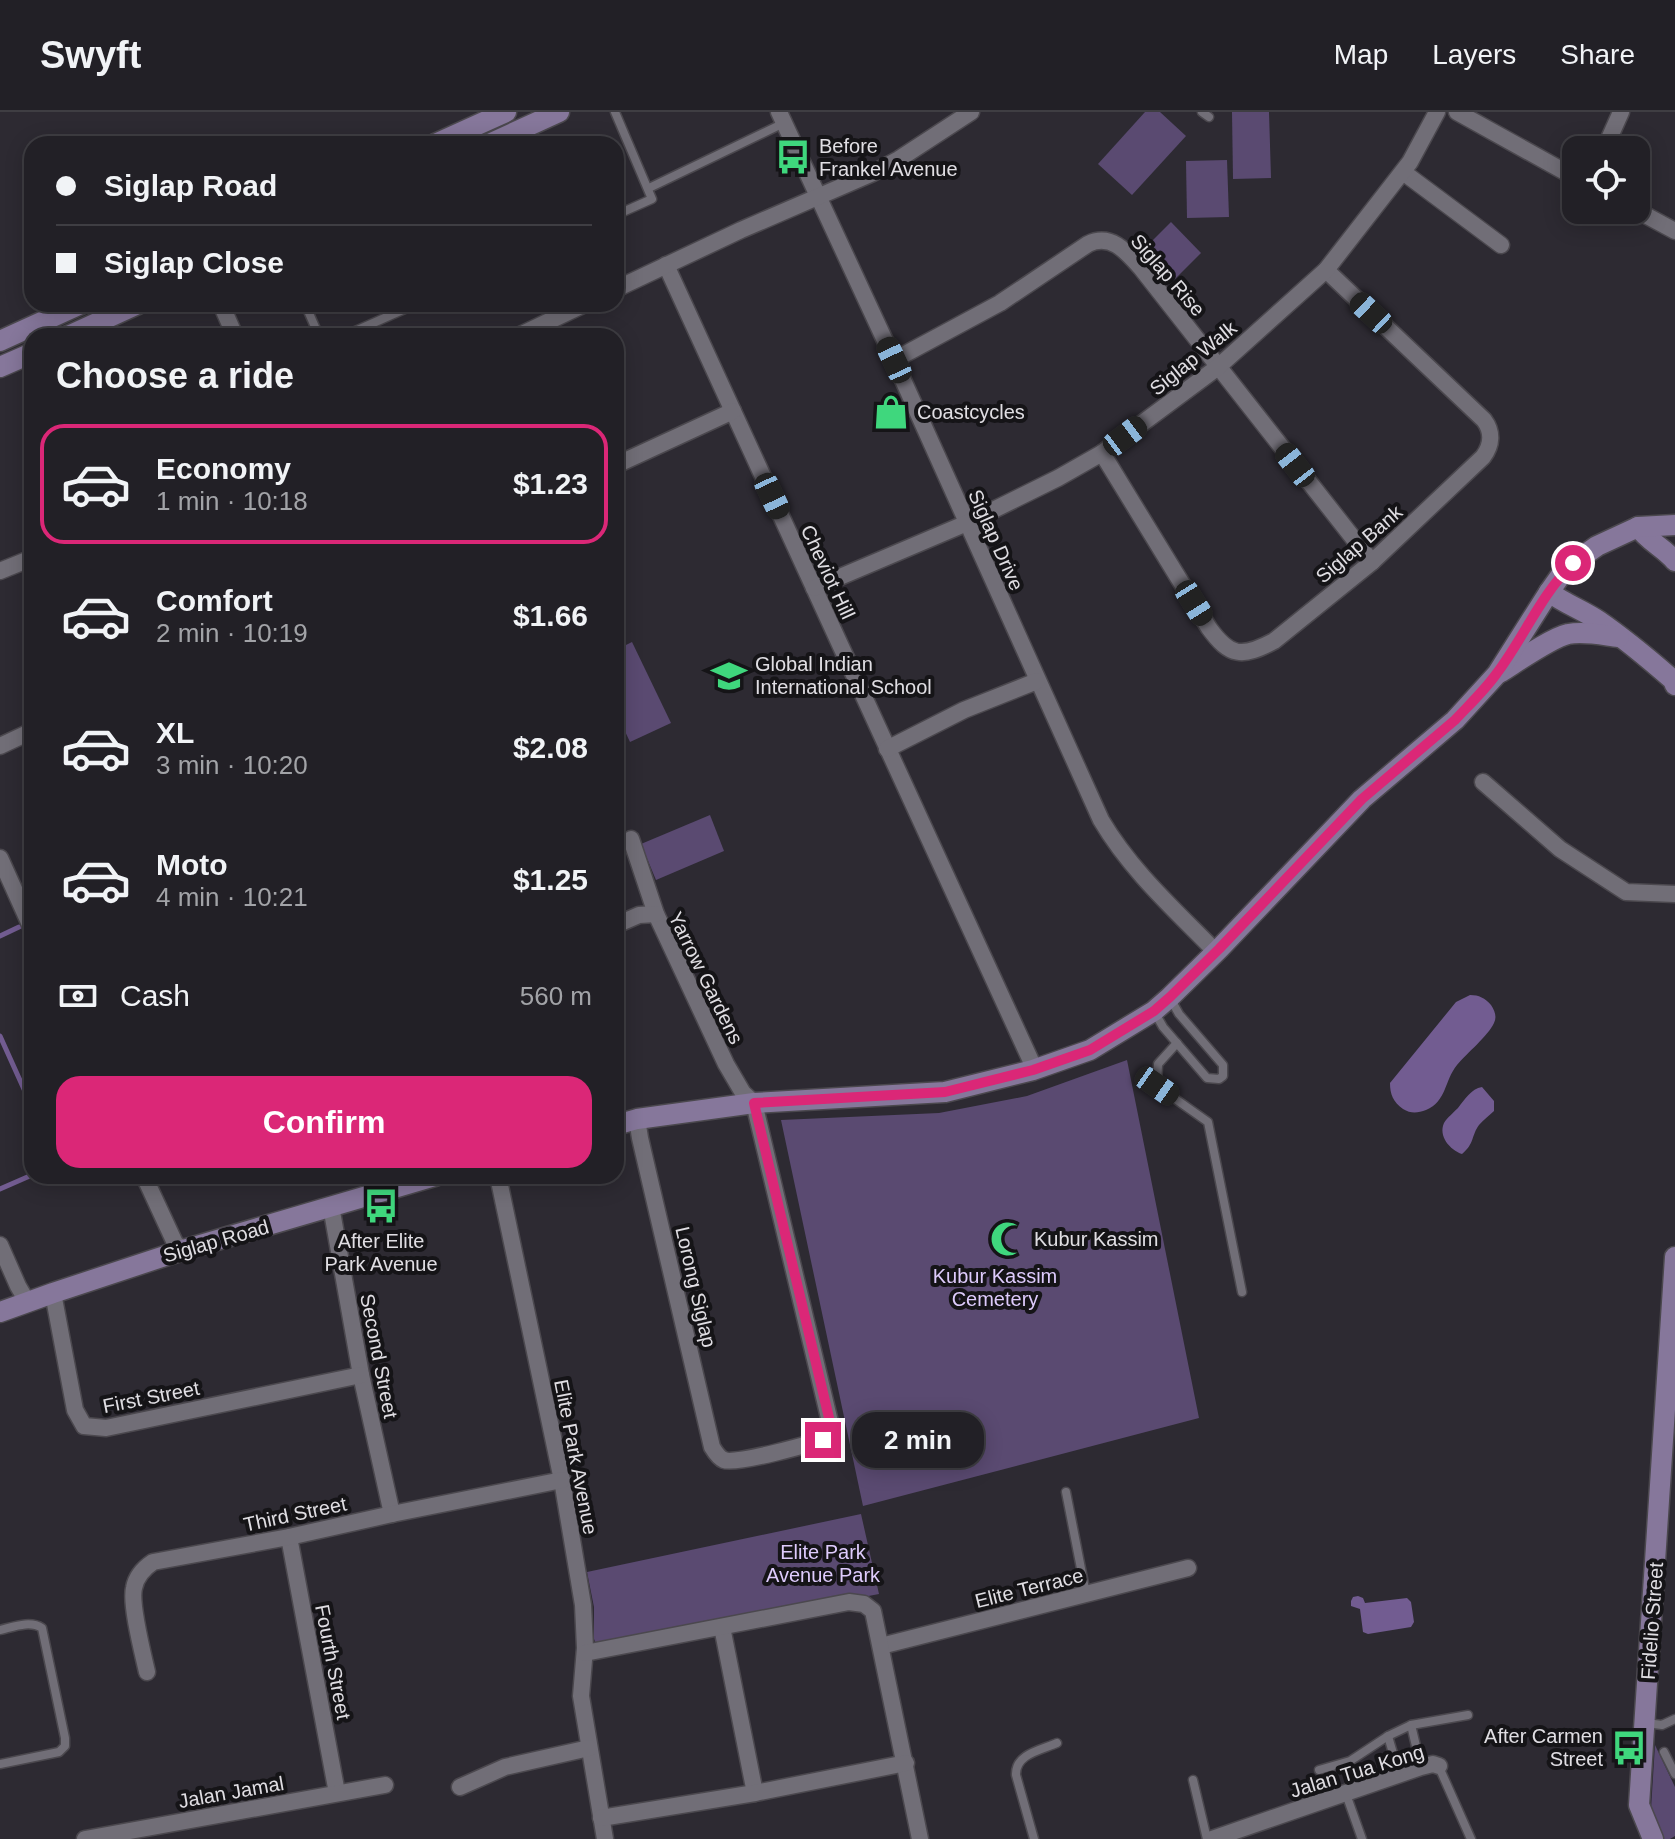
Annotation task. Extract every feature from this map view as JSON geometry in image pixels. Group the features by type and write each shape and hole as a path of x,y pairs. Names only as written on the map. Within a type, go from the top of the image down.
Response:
{"main road":[{"path":"453,136 506,112"},
{"path":"506,136 559,112"},
{"path":"28,328 63,312"},
{"path":"86,328 120,312"},
{"path":"0,341 24,330"},
{"path":"0,367 24,356"},
{"path":"624,1123 748,1098 945,1092 1033,1070 1090,1050 1162,1004 1362,799 1455,720 1497,674 1561,575 1583,555 1638,527 1675,525"},
{"path":"1638,527 1646,538 1675,561"},
{"path":"1549,592 1596,618 1637,648 1674,682"},
{"path":"1497,674 1567,634 1623,638"},
{"name":"Siglap Road","path":"0,1312 183,1250 407,1184"},
{"name":"Fidelio Street","path":"1653,1839 1639,1805 1667,1476 1675,1257"}],"street":[{"path":"624,285 873,173 971,112"},
{"name":"Siglap Walk","path":"814,588 967,523 1058,478 1102,453 1218,367 1326,270 1403,172 1437,112"},
{"path":"1457,112 1562,170"},
{"path":"1610,136 1621,112"},
{"name":"Siglap Drive","path":"781,118 894,360 1101,820 1151,886 1216,952 1219,949"},
{"path":"1403,172 1501,245"},
{"path":"1650,218 1675,231"},
{"name":"Siglap Rise","path":"894,360 1000,303 1088,244 1099,240 1111,241 1141,268 1372,562"},
{"name":"Cheviot Hill","path":"666,265 980,947 1033,1070"},
{"name":"Siglap Bank","path":"1102,453 1209,628 1227,649 1249,651 1274,641 1372,562 1483,457 1490,446 1490,434 1484,420 1326,270"},
{"path":"535,328 568,312"},
{"path":"624,461 733,411"},
{"path":"0,571 24,561"},
{"path":"887,749 964,710 1037,681"},
{"path":"0,746 24,735"},
{"path":"1483,782 1560,849 1626,892 1675,894"},
{"path":"631,839 656,914"},
{"path":"0,858 24,890"},
{"name":"Yarrow Gardens","path":"624,922 639,915 656,914 726,1064 748,1098 830,1422 830,1433 823,1440 754,1458 732,1462 723,1460"},
{"name":"Lorong Siglap","path":"637,1119 712,1447 723,1460"},
{"path":"148,1184 175,1243 183,1250"},
{"name":"Elite Park Avenue","path":"500,1184 562,1480 583,1605 585,1653 581,1696 605,1839"},
{"name":"Second Street","path":"331,1206 361,1375 392,1514"},
{"path":"0,1245 28,1303"},
{"name":"First Street","path":"53,1293 75,1410 84,1426 106,1428 361,1375"},
{"name":"Third Street","path":"147,1672 133,1588 145,1567 153,1562 562,1480"},
{"name":"Fourth Street","path":"289,1537 337,1793"},
{"name":"Elite Terrace","path":"881,1646 1188,1568"},
{"path":"585,1653 849,1602 864,1604 873,1611 920,1839"},
{"path":"722,1627 755,1793"},
{"path":"460,1787 505,1767 589,1748"},
{"path":"601,1818 755,1793 906,1763"},
{"name":"Jalan Tua Kong","path":"1209,1839 1421,1767 1439,1766"},
{"name":"Jalan Jamal","path":"85,1839 385,1785"}],"lane":[{"path":"615,112 652,199 624,211"},
{"path":"649,188 781,118"},
{"path":"362,328 398,312"},
{"path":"1162,1004 1179,1014 1223,1065 1223,1076 1214,1080 1207,1078 1163,1027 1162,1004"},
{"path":"1177,1043 1158,1064 1157,1086 1208,1122 1242,1292"},
{"path":"1066,1492 1086,1594"},
{"path":"0,1630 29,1624 42,1628 65,1738 65,1746 59,1752 0,1764"},
{"path":"1319,1770 1350,1761 1411,1725 1468,1715"},
{"path":"1645,1723 1662,1725 1675,1719"},
{"path":"1411,1725 1421,1767"},
{"path":"1388,1736 1399,1774"},
{"path":"1034,1839 1016,1767 1022,1758 1057,1743"},
{"path":"1664,1752 1675,1774"},
{"name":"Jalan Tua Kong","path":"1439,1766 1471,1839"},
{"path":"1193,1780 1209,1839"},
{"path":"1346,1794 1362,1839"}],"green space":[{"path":"1145,112 1160,112 1186,136 1132,195 1098,164"},
{"path":"1232,112 1269,112 1271,178 1233,179"},
{"path":"1227,160 1229,217 1187,218 1186,161"},
{"path":"1171,222 1201,253 1173,281 1143,250"},
{"path":"632,642 671,723 630,742 624,729 624,646"},
{"path":"710,815 724,851 656,880 641,844"},
{"name":"Kubur Kassim Cemetery","path":"1127,1060 1199,1418 863,1506 781,1120 939,1113 1027,1096"},
{"name":"Elite Park Avenue Park","path":"861,1514 879,1594 607,1646 596,1644 594,1607 587,1572"},
{"path":"1655,1745 1675,1787 1675,1836 1670,1839 1656,1839 1650,1825"}],"shaded area":[{"path":"1470,995 1482,997 1491,1005 1495,1021 1491,1028 1457,1065 1442,1096 1433,1106 1417,1112 1403,1109 1393,1098 1390,1083 1456,1002"},
{"path":"1482,1087 1494,1101 1494,1111 1479,1125 1462,1154 1446,1142 1444,1123 1468,1095"},
{"path":"1358,1596 1365,1603 1407,1598 1411,1602 1414,1622 1411,1627 1368,1634 1363,1632 1360,1609 1351,1606 1353,1597"}],"waterway":[{"path":"0,936 19,927"},
{"path":"0,1036 24,1089"},
{"path":"0,1189 24,1178"}],"place":[{"name":"Before Frankel Avenue","path":"793,157"},
{"name":"Coastcycles","path":"891,412"},
{"name":"Global Indian International School","path":"729,676"},
{"name":"After Elite Park Avenue","path":"381,1206"},
{"name":"Kubur Kassim","path":"1008,1239"},
{"name":"After Carmen Street","path":"1629,1748"}],"route":[{"path":"823,1440 830,1433 830,1422 754,1103 945,1092 1033,1070 1090,1050 1154,1011 1219,949 1362,799 1455,720 1497,674 1549,592 1573,563"}]}
